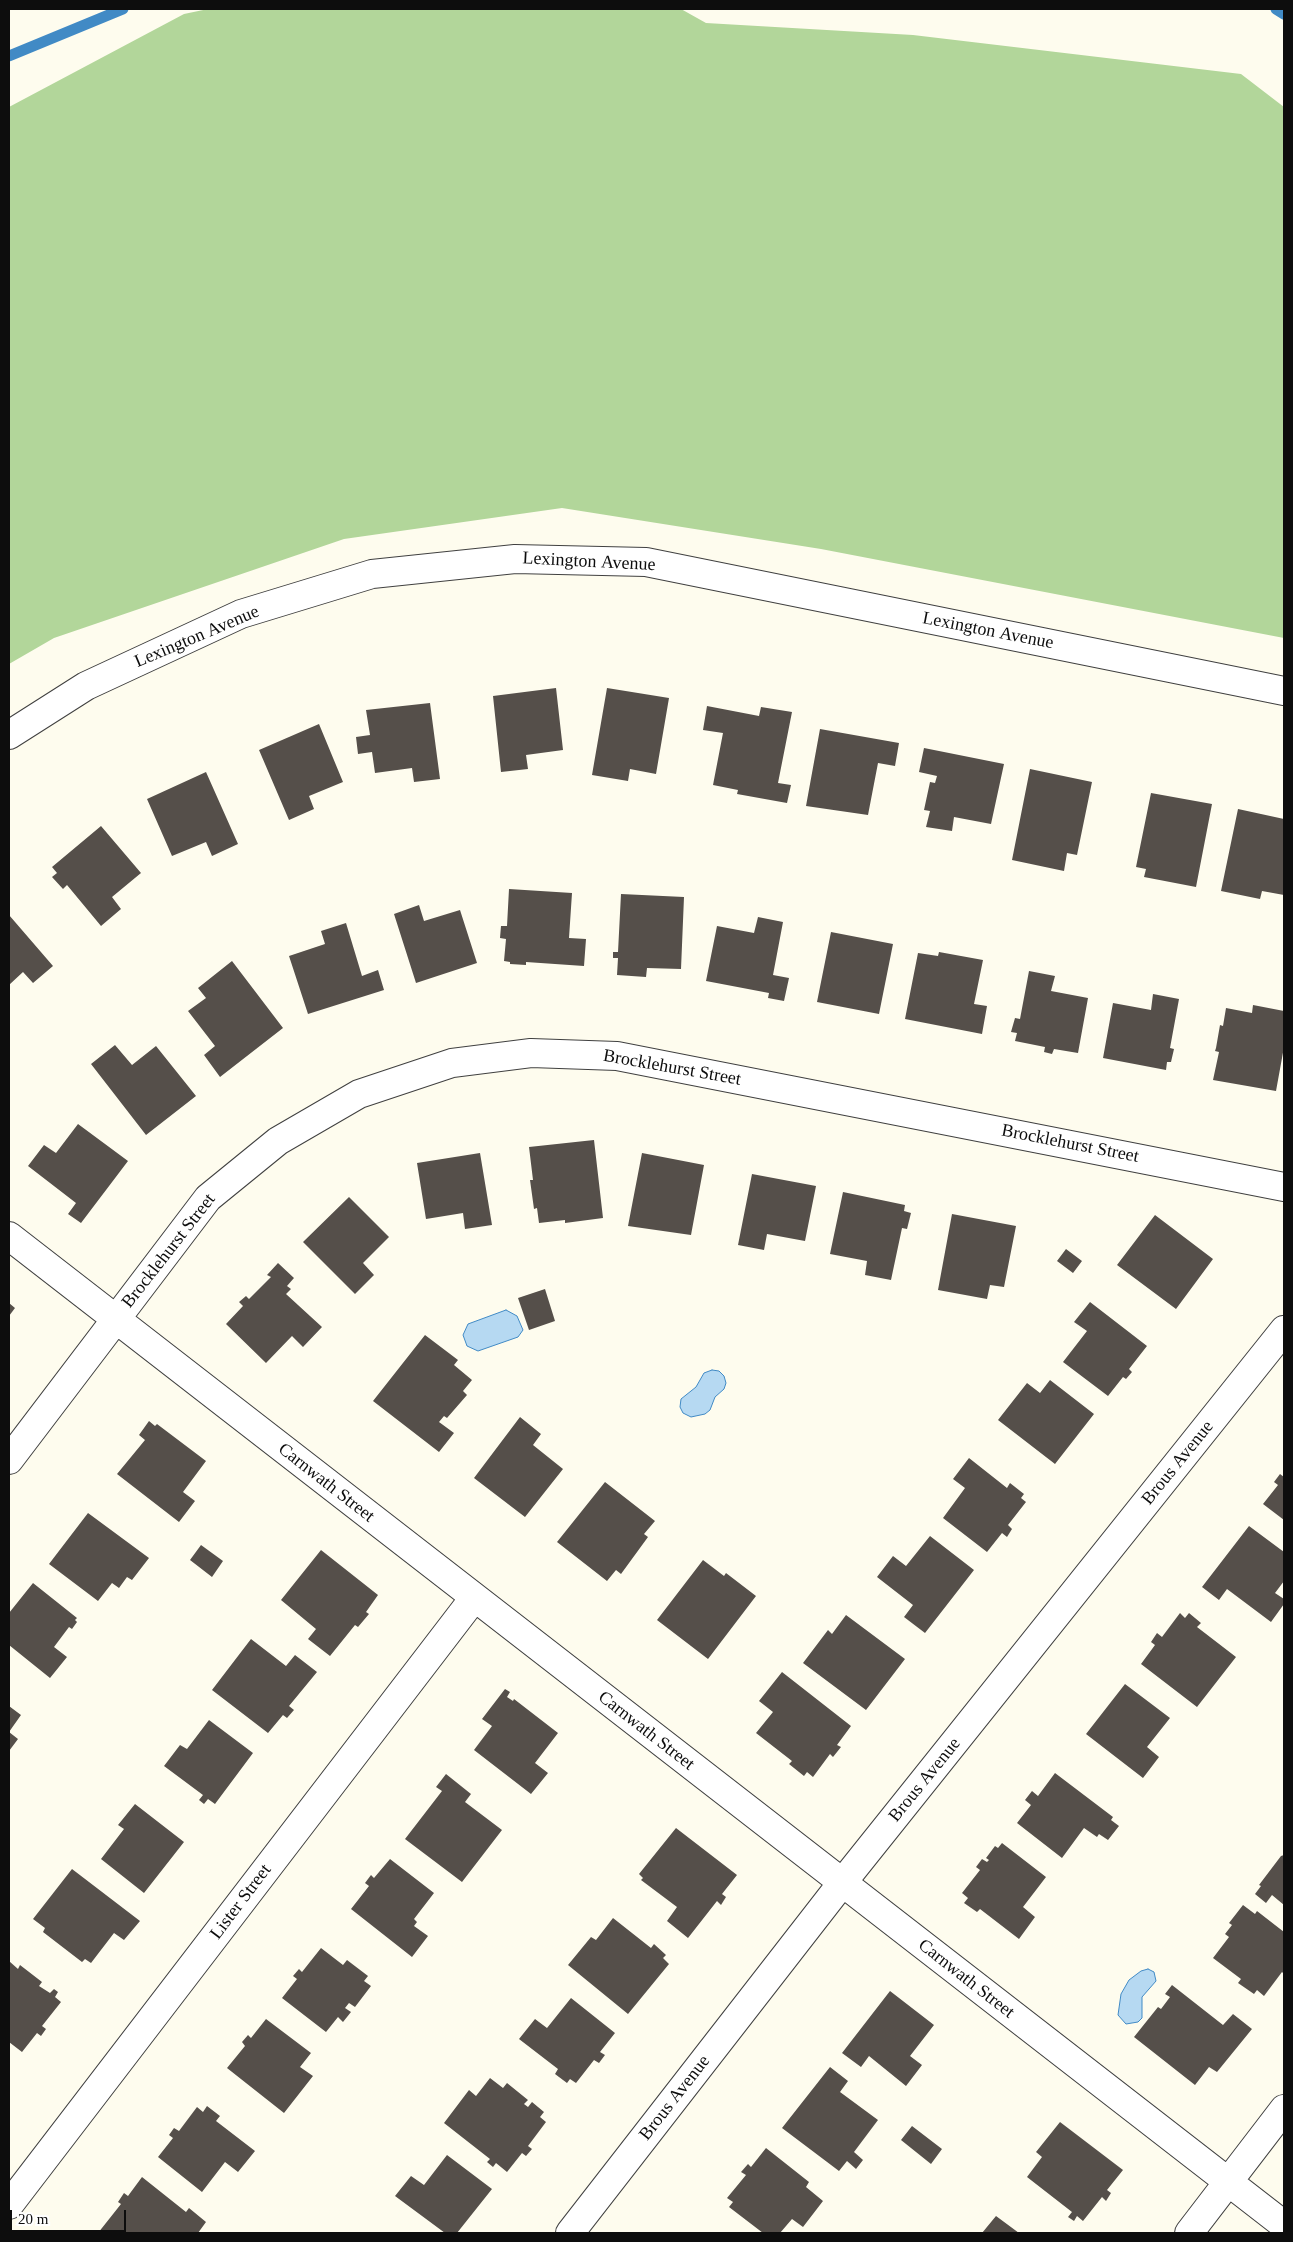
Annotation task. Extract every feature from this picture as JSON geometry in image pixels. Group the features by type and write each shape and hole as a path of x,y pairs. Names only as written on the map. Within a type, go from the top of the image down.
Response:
{"street":[{"name":"Lexington Avenue","path":"9,735 86,686 241,614 372,574 515,559 646,562 1284,691"},
{"name":"Brocklehurst Street","path":"9,1460 208,1198 278,1141 359,1094 452,1062 531,1053 617,1056 1284,1187"},
{"name":"Carnwath Street","path":"9,1236 1284,2225"},
{"name":"Brous Avenue","path":"570,2233 842,1883 1284,1330"},
{"name":"Lister Street","path":"9,2205 474,1598"},
{"path":"1189,2233 1284,2109"}],"green space":[{"path":"208,9 681,9 706,23 913,35 1241,74 1284,107 1284,638 821,549 562,508 344,539 54,638 9,664 9,107 184,14"}],"water":[{"path":"506,1310 517,1316 523,1330 518,1337 478,1351 467,1346 463,1335 468,1324"},
{"path":"712,1370 719,1371 724,1376 726,1383 724,1389 715,1397 710,1410 705,1414 691,1417 683,1413 680,1407 681,1399 696,1387 704,1373"},
{"path":"1148,1969 1154,1972 1156,1981 1142,1997 1142,2018 1138,2022 1126,2024 1118,2015 1121,1994 1129,1980 1141,1971"}],"building":[{"path":"556,688 563,750 526,755 528,769 501,772 493,696"},
{"path":"607,688 669,698 656,774 630,769 628,781 592,775"},
{"path":"430,703 440,779 414,782 412,768 375,773 372,752 358,754 356,737 370,735 366,710"},
{"path":"707,706 759,716 761,707 792,712 778,783 791,785 787,803 737,794 738,790 713,785 723,733 703,730"},
{"path":"319,724 343,782 309,796 314,809 289,820 259,750"},
{"path":"820,729 899,743 895,766 878,763 868,815 806,806"},
{"path":"924,748 1004,764 991,824 954,817 952,831 926,827 930,811 924,810 930,782 935,783 937,776 919,772"},
{"path":"1030,769 1092,782 1077,855 1067,853 1064,871 1012,860"},
{"path":"206,772 238,844 212,856 206,842 172,856 147,799"},
{"path":"1151,793 1212,804 1196,887 1144,877 1146,869 1136,867"},
{"path":"1238,809 1284,819 1284,895 1262,891 1260,899 1221,891"},
{"path":"101,826 141,873 112,897 121,909 101,926 67,885 63,889 52,877 57,873 52,867"},
{"path":"509,889 572,893 569,938 586,939 584,966 526,962 526,965 510,964 510,962 504,961 506,939 500,938 501,926 507,926"},
{"path":"621,894 684,897 681,969 647,968 646,977 617,975 618,958 613,958 613,952 618,952"},
{"path":"419,905 424,921 460,910 477,963 416,983 394,914"},
{"path":"9,915 53,966 33,983 23,972 9,985"},
{"path":"758,917 783,922 773,975 789,978 784,1001 768,998 769,993 706,981 717,926 754,933"},
{"path":"346,923 362,976 378,970 384,990 308,1014 289,956 325,944 321,931"},
{"path":"831,932 893,944 879,1014 817,1002"},
{"path":"939,952 983,960 974,1004 987,1006 982,1034 905,1019 918,953 938,956"},
{"path":"232,961 283,1028 220,1077 204,1055 215,1046 188,1011 206,998 198,988"},
{"path":"1029,971 1055,976 1051,991 1088,998 1078,1053 1054,1049 1052,1054 1044,1052 1045,1047 1015,1041 1017,1033 1011,1032 1015,1018 1020,1019"},
{"path":"1153,994 1179,999 1170,1048 1174,1049 1171,1062 1167,1062 1166,1070 1103,1058 1113,1003 1151,1010"},
{"path":"1253,1005 1284,1011 1284,1047 1276,1091 1213,1080 1219,1052 1215,1051 1220,1025 1223,1026 1226,1008 1252,1013"},
{"path":"115,1045 132,1065 156,1046 196,1096 146,1135 91,1064"},
{"path":"78,1124 128,1161 81,1223 68,1214 76,1203 28,1166 44,1145 56,1153"},
{"path":"594,1140 603,1218 565,1223 565,1220 539,1223 537,1208 534,1209 530,1180 533,1180 529,1147"},
{"path":"480,1153 492,1225 465,1229 463,1213 426,1219 417,1163"},
{"path":"642,1153 704,1165 691,1235 628,1226"},
{"path":"752,1174 816,1186 805,1241 767,1234 764,1250 738,1245"},
{"path":"843,1192 905,1205 904,1211 911,1213 907,1229 902,1228 891,1280 865,1275 867,1261 830,1254"},
{"path":"349,1197 389,1237 363,1263 374,1275 355,1294 303,1242"},
{"path":"952,1214 1016,1226 1004,1287 990,1285 987,1299 938,1290"},
{"path":"1155,1215 1213,1259 1176,1309 1117,1265"},
{"path":"1066,1249 1082,1261 1073,1273 1057,1261"},
{"path":"278,1263 294,1278 287,1286 291,1289 286,1294 322,1327 303,1347 292,1336 266,1363 226,1324 243,1306 239,1302 246,1296 249,1299 271,1277 267,1275"},
{"path":"545,1289 555,1321 529,1330 518,1298"},
{"path":"1090,1302 1147,1346 1129,1369 1132,1372 1126,1379 1123,1377 1108,1396 1063,1362 1087,1331 1074,1322"},
{"path":"9,1303 15,1308 9,1316"},
{"path":"425,1335 458,1360 454,1365 472,1380 463,1391 467,1395 447,1418 444,1416 439,1422 454,1433 439,1452 373,1401"},
{"path":"1050,1380 1094,1414 1055,1464 998,1420 1027,1383 1040,1393"},
{"path":"520,1417 541,1434 533,1445 563,1469 525,1517 474,1478"},
{"path":"149,1421 155,1426 157,1424 206,1461 183,1492 195,1501 179,1522 117,1474 145,1440 139,1435"},
{"path":"969,1458 1007,1488 1010,1483 1024,1494 1021,1498 1026,1502 1008,1525 1012,1529 1007,1537 1002,1533 987,1552 943,1518 965,1488 953,1479"},
{"path":"1280,1474 1284,1477 1284,1520 1263,1504 1278,1485 1274,1482"},
{"path":"605,1482 655,1521 644,1534 648,1537 621,1574 616,1570 607,1581 557,1542"},
{"path":"88,1513 149,1558 132,1580 127,1577 119,1588 112,1583 98,1601 49,1564"},
{"path":"1249,1526 1284,1552 1284,1581 1275,1593 1284,1599 1284,1604 1271,1622 1227,1589 1219,1600 1202,1587"},
{"path":"930,1536 974,1570 925,1633 904,1617 913,1605 877,1577 893,1556 906,1566"},
{"path":"201,1545 223,1561 212,1577 190,1560"},
{"path":"321,1550 378,1595 366,1612 369,1614 358,1627 355,1625 330,1656 308,1639 316,1629 281,1600"},
{"path":"703,1560 724,1576 726,1573 756,1596 708,1659 657,1620"},
{"path":"33,1583 77,1618 75,1620 77,1622 72,1629 69,1627 54,1647 67,1657 50,1678 9,1645 9,1613"},
{"path":"1180,1613 1185,1618 1189,1613 1201,1623 1197,1627 1236,1657 1197,1707 1141,1664 1155,1645 1151,1642 1157,1633 1162,1637"},
{"path":"846,1615 905,1659 866,1710 803,1663 828,1630 832,1634"},
{"path":"251,1639 286,1666 295,1655 317,1672 289,1706 294,1710 287,1718 283,1715 268,1733 212,1690"},
{"path":"782,1672 851,1726 837,1745 841,1747 833,1757 830,1754 813,1777 807,1772 804,1776 789,1764 792,1761 756,1733 773,1712 759,1701"},
{"path":"1125,1684 1170,1718 1147,1747 1159,1757 1143,1778 1086,1734"},
{"path":"505,1689 510,1692 507,1697 513,1701 514,1699 558,1733 535,1763 548,1773 531,1794 474,1750 492,1726 482,1719"},
{"path":"9,1706 21,1715 9,1732"},
{"path":"209,1720 253,1753 215,1804 208,1799 204,1804 199,1800 203,1795 164,1766 180,1745 187,1749"},
{"path":"9,1732 18,1739 9,1751"},
{"path":"1055,1773 1113,1817 1111,1820 1119,1826 1108,1840 1099,1834 1097,1837 1084,1828 1062,1858 1017,1823 1031,1805 1025,1800 1032,1791 1038,1796"},
{"path":"446,1774 471,1794 465,1802 502,1830 462,1882 405,1839 442,1791 436,1787"},
{"path":"135,1804 184,1842 144,1893 101,1859 124,1829 118,1825"},
{"path":"676,1828 737,1875 722,1894 726,1897 721,1905 717,1901 688,1938 667,1921 677,1907 641,1880 643,1878 639,1874"},
{"path":"1002,1843 1046,1877 1023,1907 1035,1917 1019,1939 980,1909 977,1912 964,1903 968,1898 962,1893 980,1870 976,1867 982,1859 987,1862 989,1860 986,1858 995,1846 998,1848"},
{"path":"1284,1855 1284,1905 1272,1895 1266,1903 1255,1894 1261,1886 1259,1885 1281,1856"},
{"path":"390,1859 434,1893 414,1919 417,1922 414,1926 428,1936 412,1957 351,1909 369,1886 365,1883 371,1875 374,1878"},
{"path":"72,1869 140,1921 124,1940 114,1933 91,1963 85,1959 82,1962 43,1932 45,1928 33,1919"},
{"path":"1243,1905 1255,1914 1257,1911 1284,1932 1284,1974 1282,1972 1264,1996 1257,1990 1254,1994 1238,1983 1241,1979 1213,1958 1229,1937 1225,1934 1232,1925 1229,1923"},
{"path":"613,1918 651,1948 654,1944 666,1955 663,1958 669,1964 628,2014 568,1965 591,1937 596,1940"},
{"path":"321,1948 343,1965 347,1960 368,1976 364,1981 371,1986 355,2007 349,2003 345,2008 351,2012 343,2022 338,2017 326,2032 282,1998 297,1979 293,1976 299,1969 302,1972"},
{"path":"9,1961 18,1969 20,1965 42,1982 39,1986 50,1993 54,1989 58,1992 55,1997 61,2002 42,2026 46,2029 41,2036 37,2033 22,2052 9,2042"},
{"path":"1172,1985 1223,2025 1233,2014 1252,2029 1217,2072 1209,2067 1195,2085 1134,2037 1158,2007 1161,2009 1170,1997 1165,1994"},
{"path":"890,1991 934,2025 910,2056 922,2065 906,2086 869,2056 861,2067 842,2053"},
{"path":"571,1998 615,2033 600,2052 605,2055 599,2063 594,2060 576,2083 570,2079 567,2083 555,2074 558,2069 519,2039 535,2019 547,2028"},
{"path":"266,2019 311,2053 300,2067 313,2076 284,2113 227,2068 245,2046 242,2042 248,2035 251,2038"},
{"path":"830,2067 848,2081 840,2092 878,2120 854,2152 863,2160 856,2169 847,2161 839,2171 782,2128"},
{"path":"490,2078 503,2088 507,2083 528,2100 524,2104 528,2107 532,2102 544,2112 540,2117 546,2122 528,2146 532,2149 526,2156 522,2153 507,2172 496,2163 493,2167 487,2162 490,2159 444,2123 469,2090 476,2096"},
{"path":"207,2106 220,2116 216,2121 255,2151 238,2172 225,2162 202,2192 158,2157 173,2138 169,2135 174,2128 179,2131 197,2107 203,2112"},
{"path":"1060,2122 1123,2170 1107,2190 1111,2193 1106,2201 1102,2197 1083,2221 1077,2216 1074,2221 1068,2217 1072,2212 1027,2177 1042,2157 1036,2152"},
{"path":"912,2126 942,2149 931,2164 901,2140"},
{"path":"766,2148 809,2182 806,2187 823,2201 803,2227 792,2219 780,2233 763,2233 729,2207 733,2202 727,2198 746,2175 741,2172 748,2164 751,2167"},
{"path":"447,2155 492,2189 457,2233 445,2233 395,2196 411,2176 424,2185"},
{"path":"142,2177 186,2212 189,2208 206,2222 198,2233 98,2233 121,2204 118,2202 124,2193 128,2196"},
{"path":"996,2216 1019,2233 982,2233"}],"waterway":[{"path":"9,56 123,9"},
{"path":"1276,9 1284,14"}]}
